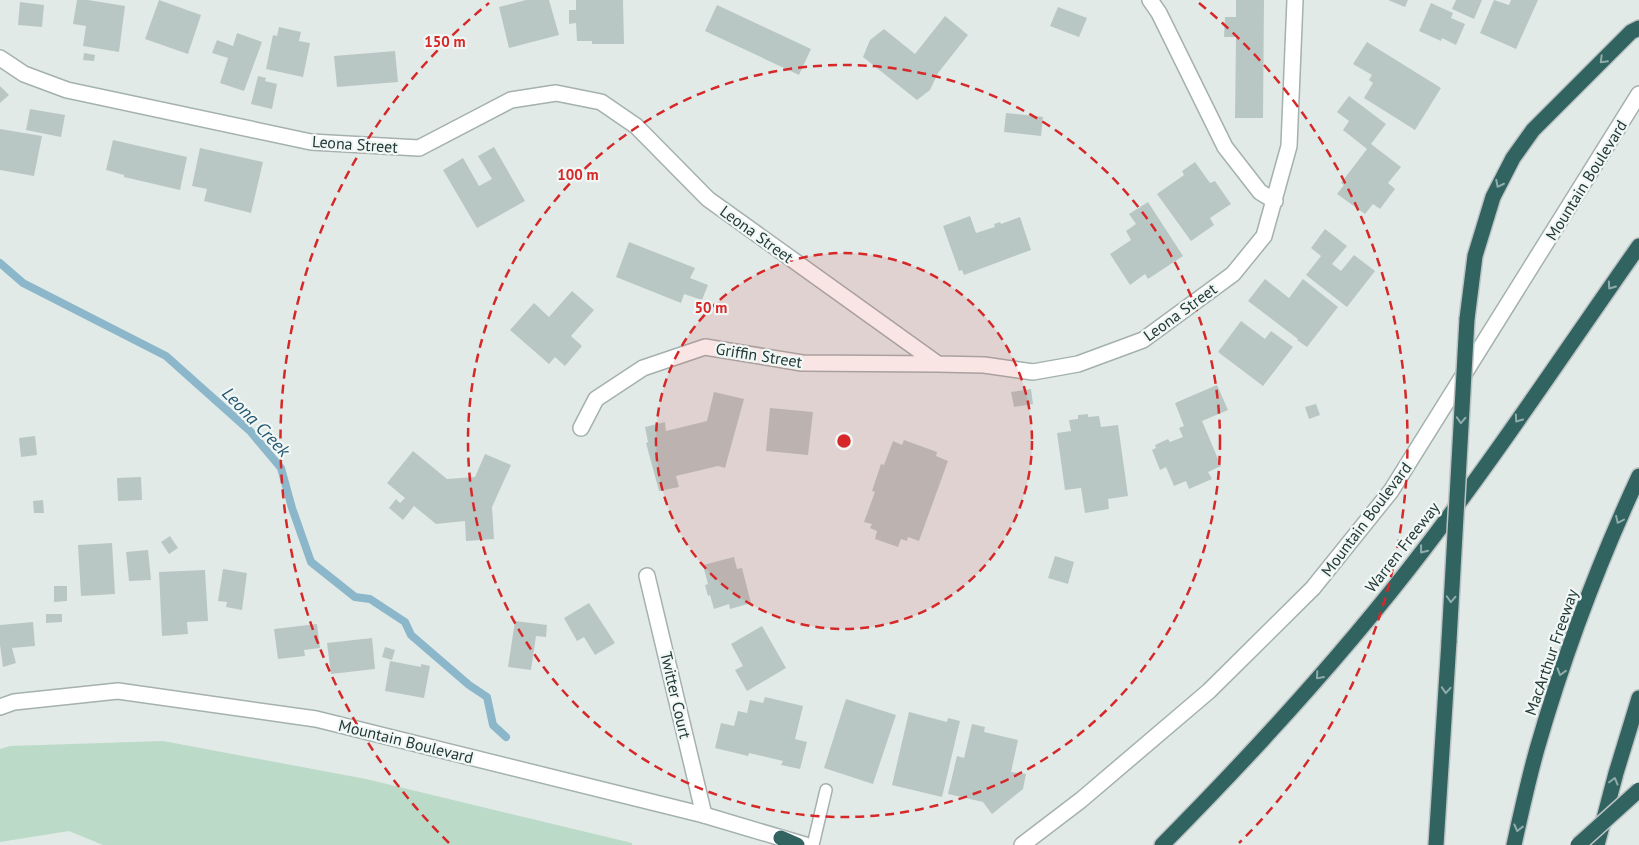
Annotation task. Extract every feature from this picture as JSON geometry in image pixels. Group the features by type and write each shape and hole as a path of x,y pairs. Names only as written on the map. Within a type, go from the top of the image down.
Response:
{"highway":[{"path":"1436,845 1467,319 1475,256 1492,197 1512,158 1533,130 1631,32 1639,28"},
{"name":"Warren Freeway","path":"1162,845 1211,796 1286,715 1358,631 1424,549 1492,458 1639,246"},
{"name":"MacArthur Freeway","path":"1514,845 1537,750 1572,640 1613,532 1639,476"},
{"path":"1597,845 1616,773 1639,698"},
{"path":"1578,845 1639,790"},
{"path":"781,838 797,845"}],"street":[{"path":"1150,0 1159,13 1225,147 1260,192 1275,201"},
{"name":"Leona Street","path":"0,58 24,74 67,90 311,142 419,148 511,100 556,93 601,102 636,126 708,199 938,364 984,365 1033,372 1078,364 1143,340 1233,274 1264,236 1289,146 1295,0"},
{"name":"Mountain Boulevard","path":"1022,845 1081,800 1209,692 1313,588 1391,492 1639,94"},
{"name":"Griffin Street","path":"581,428 596,399 642,368 705,347 802,363 938,364"},
{"name":"Twitter Court","path":"648,576 704,815"},
{"name":"Mountain Boulevard","path":"0,707 14,702 118,691 316,719 704,815 805,845"}],"lane":[{"path":"813,845 826,790"}],"green space":[{"path":"163,741 366,779 632,843 632,845 103,845 69,831 0,842 0,749 10,746"}],"building":[{"path":"77,0 125,6 119,52 83,46 86,26 73,24"},
{"path":"159,0 201,15 188,54 145,39"},
{"path":"526,0 549,0 559,35 509,48 499,7"},
{"path":"576,0 623,0 624,44 592,44 592,41 577,41 576,23 569,24 569,10 576,10"},
{"path":"1236,0 1264,0 1263,118 1235,118 1236,37 1224,37 1225,17 1236,17"},
{"path":"1388,0 1408,0 1405,7"},
{"path":"1456,0 1482,0 1474,19 1452,9"},
{"path":"1494,0 1509,5 1511,0 1538,0 1516,49 1480,33"},
{"path":"20,2 44,5 42,27 18,25"},
{"path":"1431,3 1453,13 1451,18 1465,24 1456,45 1442,38 1441,41 1419,31"},
{"path":"717,5 811,49 799,75 705,31"},
{"path":"1058,7 1087,18 1079,37 1050,26"},
{"path":"945,16 968,35 938,73 930,90 917,100 863,57 870,40 884,29 915,54"},
{"path":"279,27 301,32 299,41 310,43 303,77 266,69 273,35 277,36"},
{"path":"237,33 262,42 244,91 220,83 228,58 212,53 217,40 233,46"},
{"path":"1367,42 1441,88 1415,130 1364,98 1373,83 1369,80 1372,75 1353,64"},
{"path":"395,51 398,82 337,87 334,56"},
{"path":"84,53 95,55 94,61 83,60"},
{"path":"258,76 266,78 265,81 277,84 272,109 251,104"},
{"path":"0,86 9,95 0,103"},
{"path":"1349,96 1386,124 1371,144 1401,167 1388,183 1395,189 1380,209 1373,204 1365,214 1337,194 1344,185 1341,183 1367,149 1343,130 1349,121 1337,112"},
{"path":"30,109 65,115 61,137 26,130"},
{"path":"1006,113 1043,117 1041,136 1004,132"},
{"path":"0,129 42,136 34,176 0,170"},
{"path":"113,140 187,157 180,190 124,177 124,175 106,170"},
{"path":"494,147 525,201 477,228 443,170 463,158 479,186 492,179 478,156"},
{"path":"200,148 263,162 251,213 204,201 207,189 192,186"},
{"path":"1195,162 1210,183 1215,181 1231,204 1210,218 1214,225 1191,241 1157,194 1184,175 1182,171"},
{"path":"1148,202 1183,256 1148,279 1145,274 1130,285 1110,254 1131,240 1126,231 1136,224 1129,214"},
{"path":"970,216 976,233 995,227 994,224 1000,222 1001,224 1020,217 1031,250 964,275 962,270 959,271 943,226"},
{"path":"1325,229 1347,246 1332,264 1341,271 1354,255 1375,271 1347,307 1306,275 1321,256 1311,248"},
{"path":"629,242 695,268 690,278 708,285 702,300 684,294 681,303 616,277"},
{"path":"1265,279 1289,298 1303,279 1338,307 1307,347 1248,301"},
{"path":"572,291 594,310 571,336 582,346 565,366 555,357 549,364 510,330 534,303 549,317"},
{"path":"1241,321 1265,339 1271,331 1293,347 1263,386 1218,352"},
{"path":"1217,385 1228,410 1202,421 1221,466 1208,472 1212,479 1189,489 1186,481 1174,486 1166,467 1160,470 1152,450 1156,448 1155,445 1168,439 1170,442 1183,437 1179,428 1184,426 1175,403"},
{"path":"1031,389 1033,404 1014,407 1011,392"},
{"path":"714,392 744,399 725,468 718,466 676,476 679,487 659,491 646,443 648,442 645,427 665,422 666,431 707,421"},
{"path":"1316,404 1320,415 1309,419 1305,407"},
{"path":"770,408 813,412 808,455 766,451"},
{"path":"1088,414 1088,417 1099,416 1101,427 1118,425 1128,496 1108,499 1109,509 1085,513 1081,488 1065,490 1057,433 1071,431 1069,420 1078,419 1078,415"},
{"path":"35,436 37,455 21,457 19,438"},
{"path":"904,440 937,452 936,456 948,461 919,541 908,537 907,541 901,539 898,547 875,539 877,531 870,528 872,524 864,522 875,492 872,491 881,464 884,465 893,441 902,445"},
{"path":"413,451 447,479 475,477 485,454 511,465 492,507 494,539 466,541 465,521 436,524 414,506 403,520 389,508 396,499 400,503 405,498 387,483"},
{"path":"141,477 142,500 118,501 117,478"},
{"path":"43,500 44,513 34,513 33,501"},
{"path":"170,536 178,548 169,554 161,542"},
{"path":"112,543 115,594 81,596 78,545"},
{"path":"148,550 151,580 129,581 126,552"},
{"path":"1055,556 1074,562 1068,584 1048,578"},
{"path":"734,557 737,569 742,568 751,603 730,609 729,604 714,609 705,585 708,584 703,565"},
{"path":"223,569 247,573 242,610 226,607 227,602 218,601"},
{"path":"205,570 208,621 187,622 188,634 162,636 159,572"},
{"path":"54,586 67,586 67,601 54,602"},
{"path":"589,603 615,643 595,655 584,637 577,641 564,618"},
{"path":"46,614 62,614 62,622 46,623"},
{"path":"515,621 547,625 546,637 536,636 531,670 508,667"},
{"path":"33,622 35,646 12,648 16,663 3,667 0,625"},
{"path":"317,624 320,648 304,650 305,656 278,659 274,629"},
{"path":"762,626 786,668 747,691 735,670 743,666 731,644"},
{"path":"372,638 375,669 331,674 327,643"},
{"path":"385,647 395,650 392,660 382,657"},
{"path":"390,661 421,667 421,664 430,666 424,698 385,691"},
{"path":"765,697 803,706 795,739 807,742 800,769 781,765 783,761 749,753 748,756 715,748 721,723 734,726 738,711 747,713 750,700 763,703"},
{"path":"846,699 896,715 873,784 824,768"},
{"path":"909,712 947,722 948,718 960,721 942,797 892,785"},
{"path":"972,724 985,727 984,732 1018,740 1011,772 1026,774 1023,789 992,814 983,802 948,794 957,756 964,758"}],"waterway":[{"name":"Leona Creek","path":"0,263 23,283 166,356 250,431 281,468 292,508 311,562 355,597 370,599 405,622 411,635 469,685 487,697 493,725 506,737"}]}
